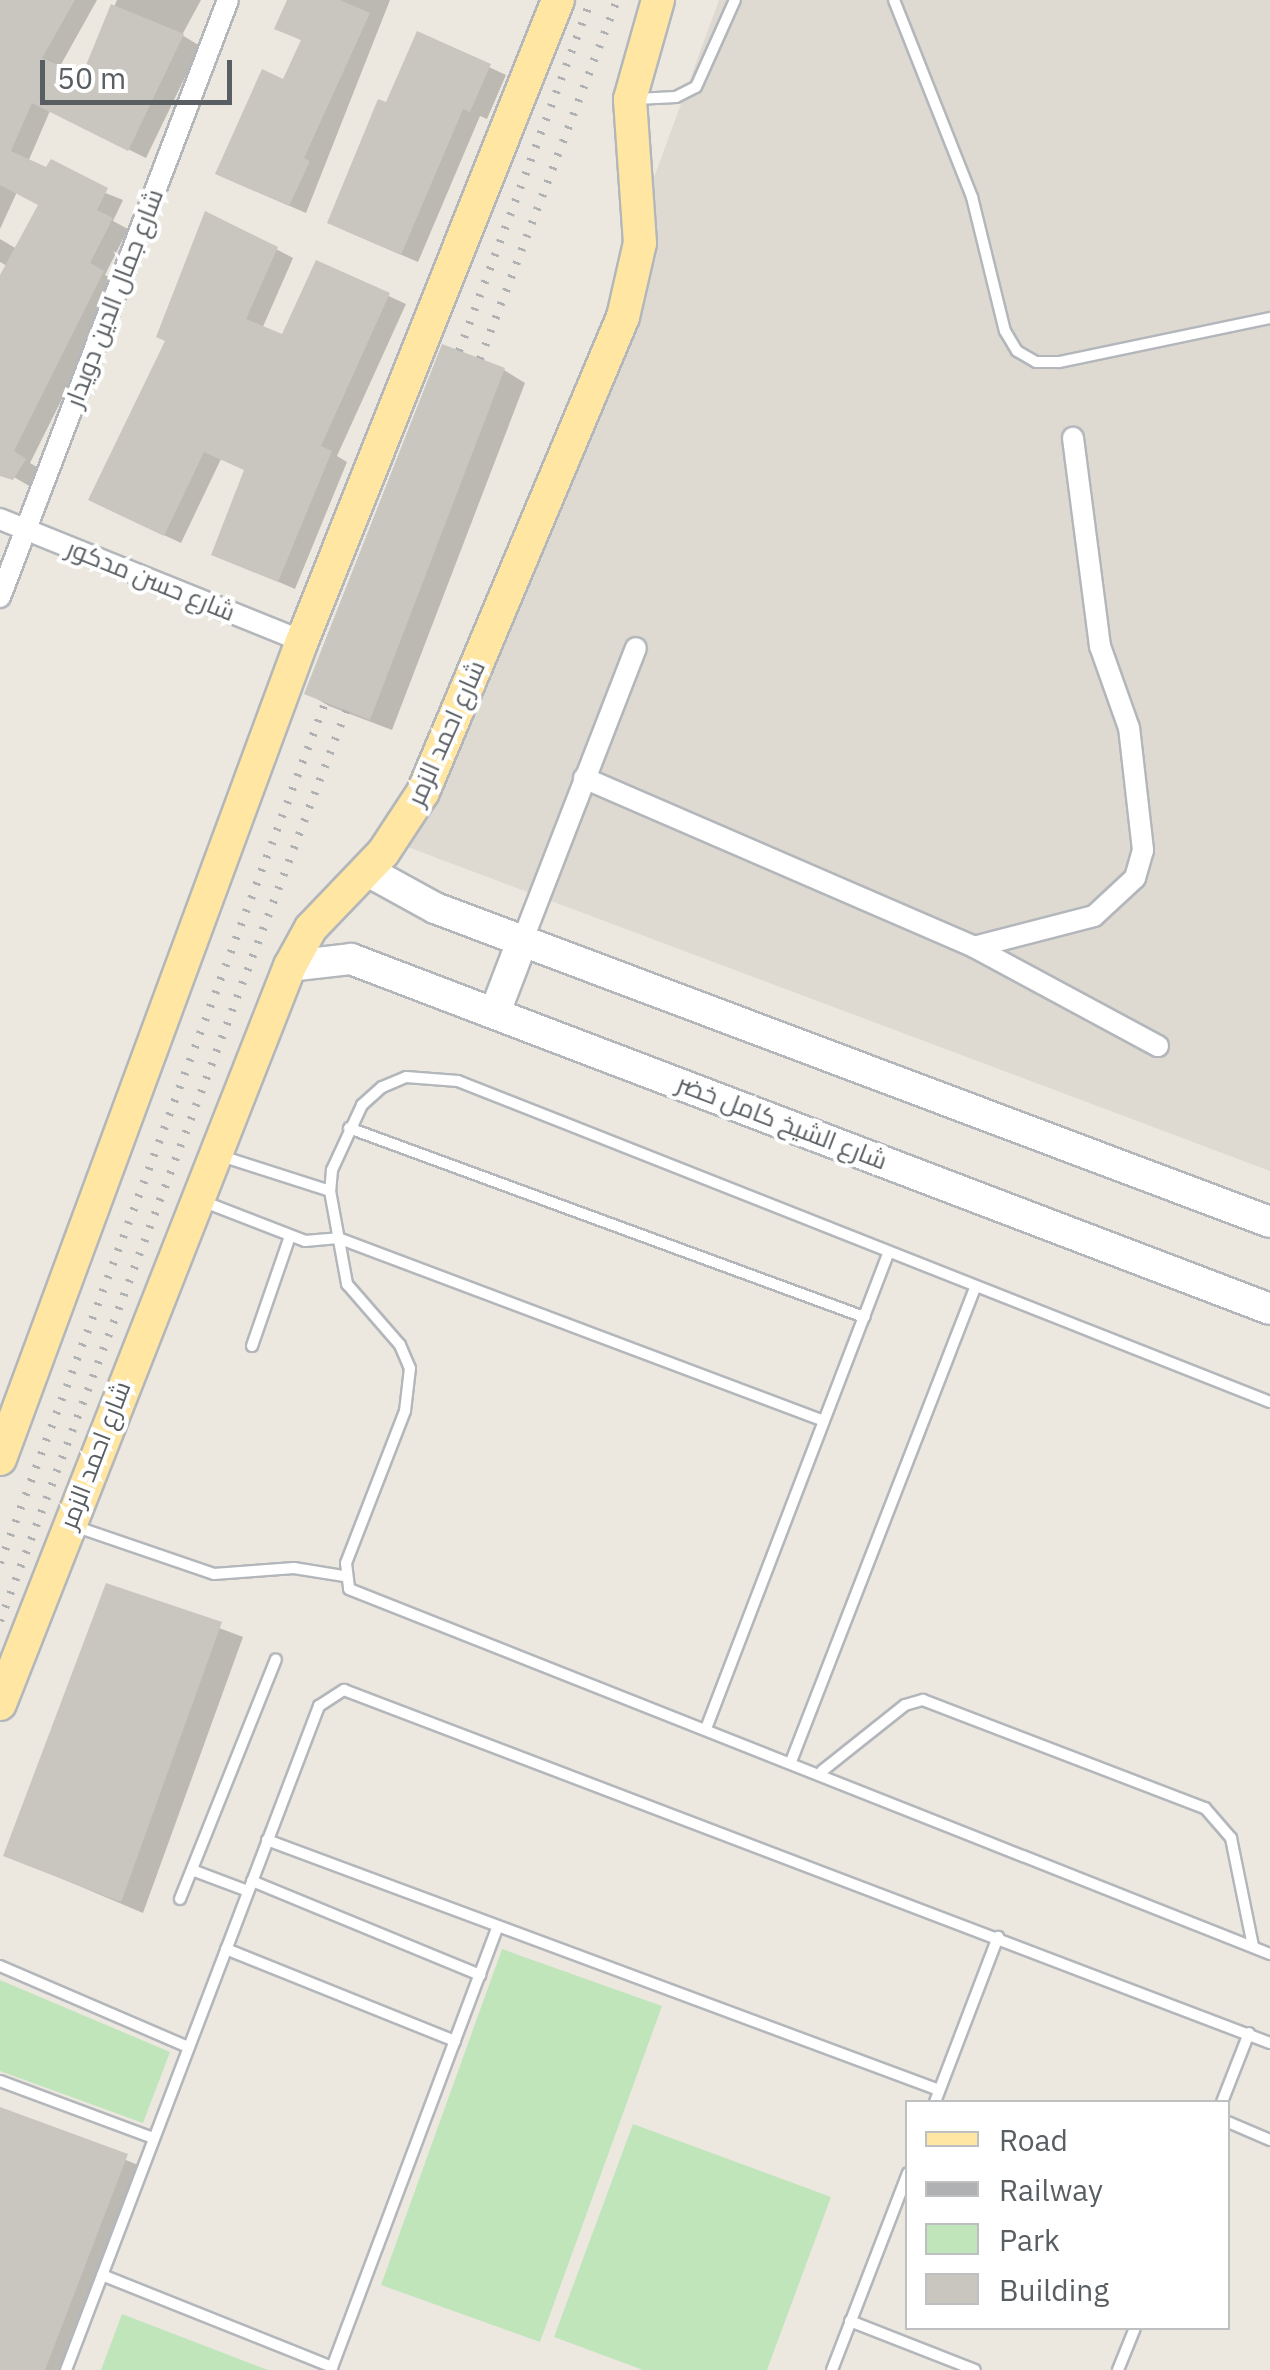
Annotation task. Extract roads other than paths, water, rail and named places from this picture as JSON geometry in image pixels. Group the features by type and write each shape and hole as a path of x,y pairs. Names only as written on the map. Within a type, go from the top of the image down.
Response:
{"main road":[{"path":"0,1460 302,641 558,0"},
{"name":"شارع احمد الزمر","path":"0,1704 212,1152 290,966 328,906 366,870 423,792 623,317 640,243 630,99 658,0"},
{"path":"366,870 414,899 1270,1222"},
{"path":"495,1012 523,940"},
{"name":"شارع الشيخ كامل خضر","path":"290,966 350,959 1270,1309"}],"street":[{"name":"شارع جمال الدين دويدار","path":"0,597 228,0"},
{"path":"974,946 1094,916 1134,878 1143,850 1129,728 1100,646 1072,438"},
{"name":"شارع حسن مدكور","path":"0,519 302,641"},
{"path":"523,940 636,648"},
{"path":"584,778 974,946 1158,1046"}],"lane":[{"path":"630,99 676,97 696,87 736,0"},
{"path":"894,0 966,180 1005,332 1017,350 1036,362 1059,362 1270,318"},
{"path":"344,1576 405,1412 410,1368 400,1346 347,1284 330,1191 349,1128 382,1087 419,1076 458,1080 888,1254 1270,1402"},
{"path":"349,1128 864,1317"},
{"path":"212,1152 330,1191"},
{"path":"194,1198 314,1243 338,1238 824,1421"},
{"path":"252,1346 290,1236"},
{"path":"708,1726 888,1254"},
{"path":"792,1759 975,1288"},
{"path":"69,1524 214,1574 294,1568 344,1576 360,1596 792,1759 1270,1954"},
{"path":"180,1899 276,1659"},
{"path":"66,2370 319,1706 344,1690 1270,2042"},
{"path":"822,1771 905,1704 923,1700 1205,1808 1231,1838 1253,1946"},
{"path":"267,1840 939,2090"},
{"path":"192,1870 250,1886 480,1975"},
{"path":"102,2275 331,2368 498,1926"},
{"path":"935,2100 998,1937"},
{"path":"226,1949 455,2041"},
{"path":"0,1966 188,2047"},
{"path":"1223,2100 1249,2033"},
{"path":"0,2081 153,2138"},
{"path":"1230,2123 1270,2140"},
{"path":"832,2370 905,2181"},
{"path":"850,2322 974,2370"},
{"path":"1118,2370 1134,2330"}],"railway":[{"path":"459,351 591,0"},
{"path":"480,359 617,0"},
{"path":"0,1563 325,703"},
{"path":"0,1621 346,711"}]}
